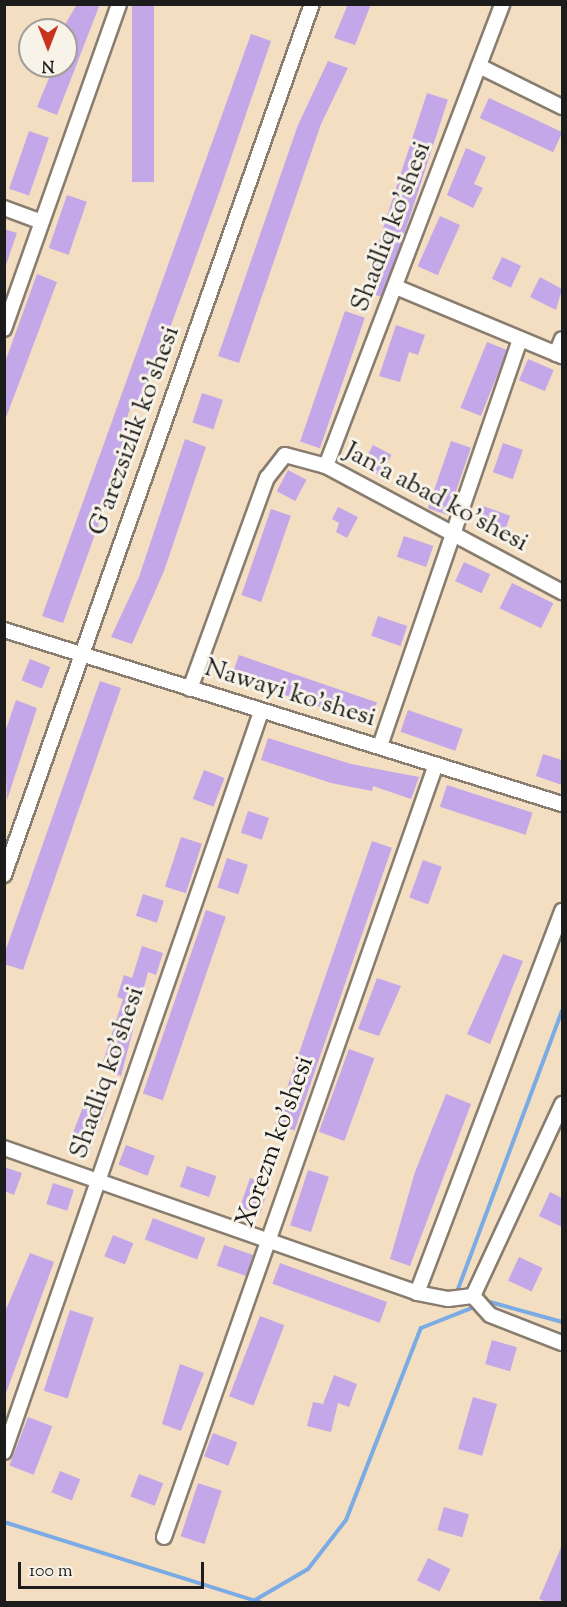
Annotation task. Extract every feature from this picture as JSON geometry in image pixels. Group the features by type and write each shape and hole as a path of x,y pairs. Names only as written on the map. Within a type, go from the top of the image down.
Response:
{"street":[{"path":"4,329 118,4"},
{"name":"G'arezsizlik ko'shesi","path":"4,874 312,4"},
{"name":"Shadliq ko'shesi","path":"326,466 502,4"},
{"path":"479,66 562,107"},
{"path":"4,208 42,222"},
{"path":"396,287 559,355 562,339"},
{"path":"380,746 455,535 520,340"},
{"name":"Jan'a abad ko'shesi","path":"190,689 267,478 285,455 326,466 562,592"},
{"name":"Nawayi ko'shesi","path":"4,630 562,804"},
{"name":"Shadliq ko'shesi","path":"4,1452 261,712"},
{"name":"Xorezm ko'shesi","path":"164,1537 266,1240 436,764"},
{"path":"417,1293 562,911"},
{"path":"476,1290 562,1104"},
{"path":"4,1148 417,1293 476,1290"},
{"path":"476,1290 490,1316 562,1343"}],"building":[{"path":"77,4 100,4 78,61 78,18 69,18"},
{"path":"132,4 154,4 154,182 132,182"},
{"path":"348,4 371,4 355,45 334,38"},
{"path":"251,34 271,41 219,193 142,405 132,402 127,418 136,421 63,623 42,616"},
{"path":"328,61 348,68 321,124 239,363 218,356 298,125"},
{"path":"49,78 71,78 57,115 37,107"},
{"path":"427,93 448,100 384,298 363,291"},
{"path":"489,98 562,132 553,152 480,118"},
{"path":"29,131 49,138 29,196 9,189"},
{"path":"466,148 486,157 474,184 483,188 473,208 447,195"},
{"path":"67,195 87,202 69,255 49,248"},
{"path":"440,216 460,225 438,275 418,266"},
{"path":"4,229 17,233 6,265 4,265"},
{"path":"502,257 521,266 511,288 492,279"},
{"path":"37,274 57,282 4,423 4,365"},
{"path":"540,277 562,289 556,310 530,297"},
{"path":"345,311 365,318 320,448 300,441"},
{"path":"396,325 425,335 418,355 409,352 400,382 379,376"},
{"path":"487,342 507,350 481,416 460,408"},
{"path":"528,359 554,370 545,391 519,380"},
{"path":"202,393 223,400 213,429 192,422"},
{"path":"185,439 206,447 164,571 132,644 111,637 139,577"},
{"path":"451,441 471,448 448,515 428,508"},
{"path":"503,443 523,450 513,479 493,472"},
{"path":"373,445 392,455 380,476 362,466"},
{"path":"288,470 307,480 295,501 277,491"},
{"path":"483,506 510,516 503,537 475,527"},
{"path":"338,507 358,517 347,538 336,532 339,523 332,519"},
{"path":"271,509 291,516 261,602 241,595"},
{"path":"404,536 433,546 426,567 397,557"},
{"path":"464,562 490,574 481,593 455,581"},
{"path":"512,583 553,603 541,628 500,608"},
{"path":"378,616 407,626 400,646 371,636"},
{"path":"239,655 377,703 370,724 232,677"},
{"path":"30,659 50,667 42,689 21,680"},
{"path":"100,681 121,688 23,970 4,964 4,955"},
{"path":"16,700 37,708 7,800 4,735"},
{"path":"408,710 463,729 455,751 401,732"},
{"path":"268,738 351,764 419,777 411,799 373,786 372,791 331,783 261,760"},
{"path":"543,754 562,760 562,785 536,776"},
{"path":"204,770 225,778 213,807 193,799"},
{"path":"447,785 533,813 525,835 440,807"},
{"path":"248,811 269,818 262,840 241,833"},
{"path":"181,837 202,844 186,893 165,886"},
{"path":"372,841 392,848 295,1131 275,1124"},
{"path":"227,858 248,865 238,894 217,887"},
{"path":"423,860 442,867 428,904 409,898"},
{"path":"143,894 164,901 157,923 136,916"},
{"path":"206,910 226,917 163,1100 143,1093"},
{"path":"142,946 163,953 156,975 148,972 121,1076 101,1068 123,999 117,997 124,975 132,978"},
{"path":"503,954 523,961 490,1044 467,1034"},
{"path":"377,978 401,986 379,1036 358,1029"},
{"path":"349,1049 374,1058 344,1141 319,1132"},
{"path":"88,1094 109,1102 87,1157 67,1149"},
{"path":"446,1094 471,1104 410,1266 390,1259 415,1172"},
{"path":"126,1145 155,1156 147,1176 118,1165"},
{"path":"187,1166 216,1176 209,1197 180,1187"},
{"path":"4,1167 22,1173 14,1195 4,1191"},
{"path":"308,1170 329,1177 311,1232 290,1225"},
{"path":"250,1178 270,1185 260,1214 240,1207"},
{"path":"53,1183 74,1190 67,1211 46,1204"},
{"path":"550,1192 562,1198 562,1227 539,1216"},
{"path":"153,1218 205,1238 197,1260 145,1239"},
{"path":"113,1235 133,1243 125,1265 104,1256"},
{"path":"224,1245 253,1255 246,1276 217,1266"},
{"path":"30,1253 54,1262 6,1393 4,1314"},
{"path":"519,1257 543,1268 532,1292 508,1281"},
{"path":"280,1263 387,1302 380,1323 272,1284"},
{"path":"70,1310 94,1318 68,1399 44,1391"},
{"path":"260,1316 284,1325 253,1406 229,1396"},
{"path":"492,1340 517,1347 510,1371 485,1364"},
{"path":"180,1364 204,1373 181,1431 162,1424"},
{"path":"334,1375 357,1384 349,1407 338,1403 331,1432 307,1426 313,1402 323,1404"},
{"path":"473,1397 497,1404 482,1456 458,1449"},
{"path":"28,1417 52,1426 34,1475 9,1466"},
{"path":"213,1433 237,1442 228,1466 204,1456"},
{"path":"60,1471 80,1479 72,1501 51,1492"},
{"path":"139,1474 163,1483 155,1506 130,1496"},
{"path":"198,1483 222,1491 204,1544 181,1536"},
{"path":"444,1507 469,1514 462,1537 437,1530"},
{"path":"562,1545 562,1602 547,1602 539,1599"},
{"path":"428,1558 450,1569 440,1591 417,1580"}],"waterway":[{"path":"458,1289 562,1011"},
{"path":"490,1302 562,1322"},
{"path":"255,1600 308,1569 346,1520 421,1328 474,1307"},
{"path":"4,1522 260,1602"}]}
